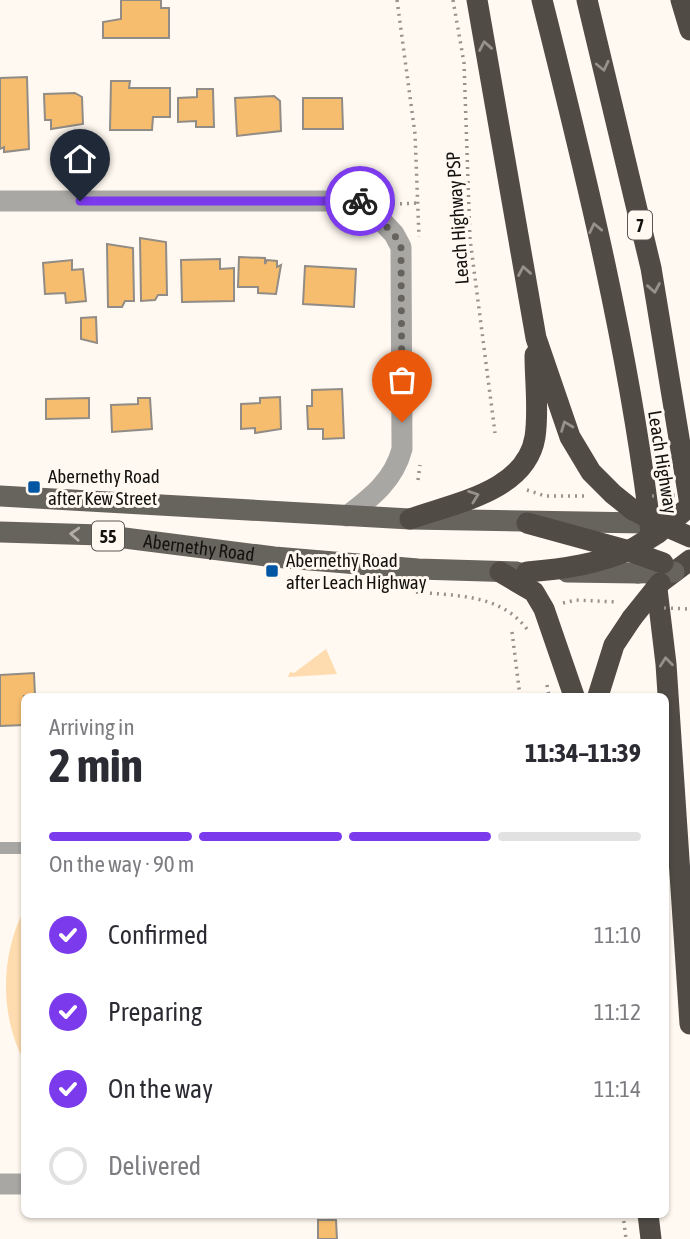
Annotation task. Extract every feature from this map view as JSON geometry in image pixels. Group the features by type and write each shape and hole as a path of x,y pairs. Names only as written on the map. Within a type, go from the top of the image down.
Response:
{"highway":[{"path":"477,0 536,338 570,437 591,472 617,498 690,537"},
{"name":"Leach Highway","path":"542,0 574,127 645,484 668,693"},
{"name":"Leach Highway","path":"587,0 651,268 690,506"},
{"path":"681,0 690,30"},
{"path":"410,519 494,489 514,476 528,457 535,437 536,338"},
{"path":"527,572 567,568 625,556 690,506"},
{"path":"527,523 625,556 683,571"},
{"path":"599,693 614,645 632,618 660,583 683,571"},
{"path":"500,572 534,592 555,635 572,693"},
{"name":"Leach Highway","path":"669,709 690,1024"},
{"path":"648,1218 651,1239"}],"main road":[{"name":"Abernethy Road","path":"0,496 410,519 669,524"},
{"name":"Abernethy Road","path":"0,531 101,535 274,557 527,572"}],"street":[{"path":"0,201 363,201 394,234 401,247 402,449 392,475 372,497 347,516"},
{"path":"0,1184 21,1184"}],"lane":[{"path":"0,848 21,848"}],"path":[{"name":"Leach Highway PSP","path":"453,0 464,62 470,239 495,433"},
{"path":"525,488 545,496 594,496"},
{"path":"409,591 477,598 502,606 520,620 534,639"},
{"path":"557,604 576,600 617,602"},
{"path":"657,608 690,609"},
{"path":"512,632 520,693"},
{"path":"544,673 548,693"},
{"path":"623,1218 626,1239"}],"shaded area":[{"path":"326,649 337,674 288,677 290,672 294,673"},
{"path":"21,917 21,1054 10,1025 6,986 10,947"}],"building":[{"path":"121,0 161,0 161,8 169,8 169,38 103,38 103,22 121,19"},
{"path":"27,77 29,149 4,152 4,147 0,149 0,78"},
{"path":"111,81 130,81 129,88 170,88 170,117 153,117 152,130 110,130"},
{"path":"197,89 213,89 214,127 196,127 196,121 178,122 178,98 197,97"},
{"path":"75,93 82,97 83,124 51,129 51,120 45,120 44,94"},
{"path":"274,96 280,101 281,131 237,136 235,98"},
{"path":"303,98 342,98 343,129 303,129"},
{"path":"140,238 166,242 167,295 158,295 155,300 141,301"},
{"path":"107,244 133,248 134,301 125,301 122,307 108,307"},
{"path":"239,257 265,258 265,264 267,260 277,261 277,267 281,265 276,294 258,293 258,287 238,287"},
{"path":"220,259 220,269 234,268 234,301 182,302 181,260"},
{"path":"72,260 72,270 83,269 86,301 66,303 65,293 45,294 43,263"},
{"path":"305,266 356,269 354,307 303,304"},
{"path":"96,317 97,343 81,339 81,318"},
{"path":"342,389 344,438 323,439 323,429 308,429 307,406 312,406 312,390"},
{"path":"280,397 281,429 255,433 255,428 241,429 241,404 260,403 260,398"},
{"path":"89,398 89,418 46,419 46,399"},
{"path":"138,398 150,398 152,429 112,432 111,405 138,404"},
{"path":"34,673 35,693 21,693 21,725 0,726 0,675"},
{"path":"318,1220 336,1220 337,1239 318,1239"}],"way so far":[{"path":"360,201 394,234 401,247 402,422"}],"place":[{"name":"Abernethy Road after Kew Street","path":"34,487"},
{"name":"Abernethy Road after Leach Highway","path":"272,571"}],"route":[{"path":"80,201 360,201"}]}
